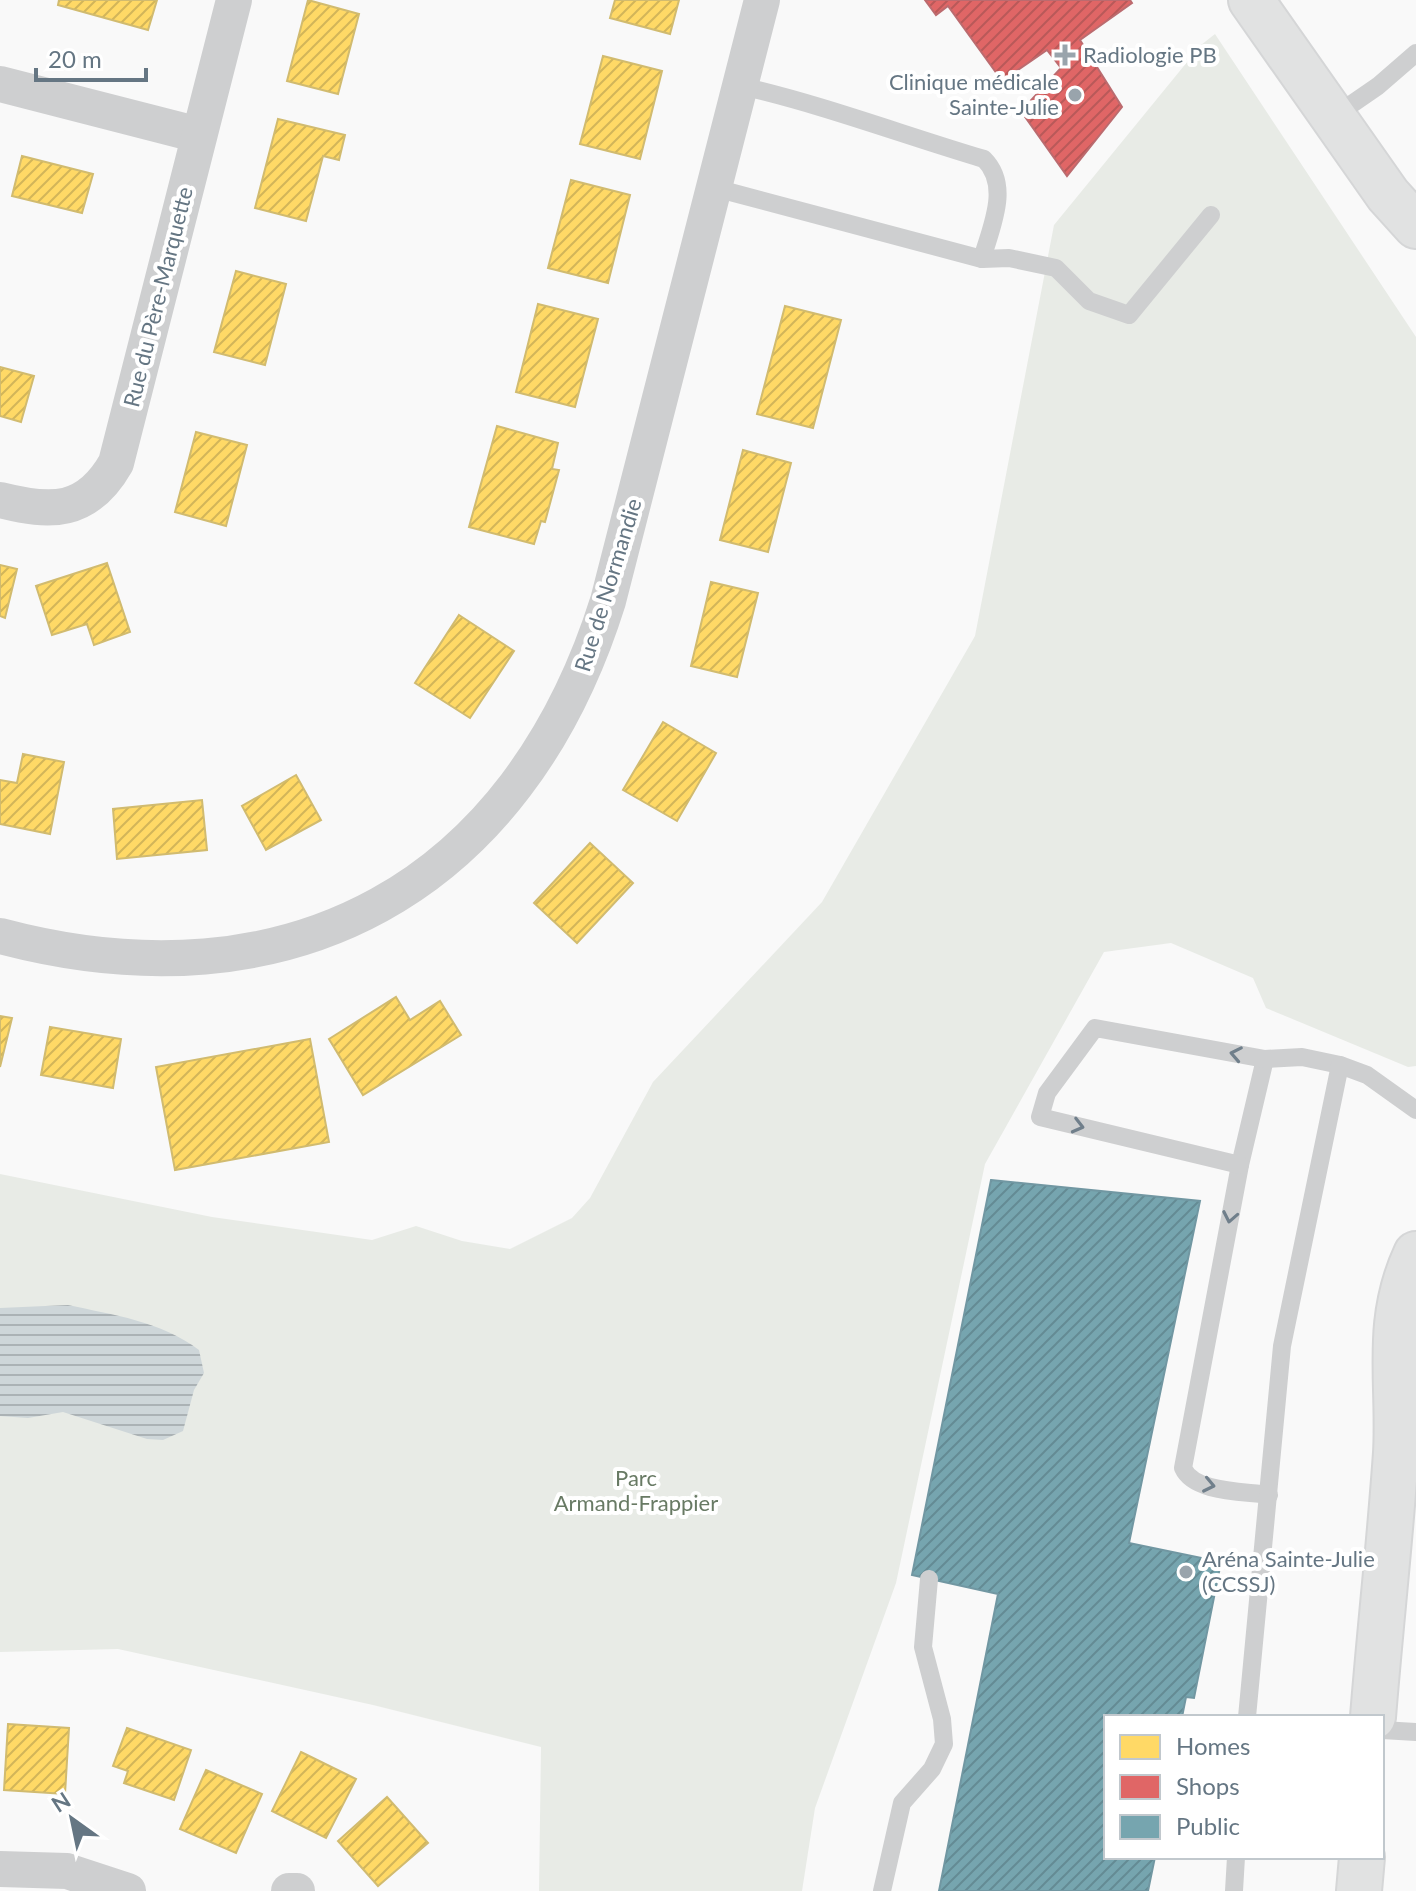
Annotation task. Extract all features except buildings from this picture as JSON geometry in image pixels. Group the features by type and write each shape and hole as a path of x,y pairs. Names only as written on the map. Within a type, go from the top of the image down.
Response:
{"street":[{"name":"Rue du Père-Marquette","path":"0,500 42,510 71,505 97,489 116,463 234,0"},
{"name":"Rue de Normandie","path":"0,936 71,953 146,960 224,955 265,946 303,936 374,908 434,870 493,817 545,748 594,645 762,0"},
{"path":"1251,0 1402,211 1416,253"},
{"path":"0,84 199,135"},
{"path":"1373,1715 1396,1450 1409,1387 1398,1302 1416,1254"},
{"path":"1359,1891 1362,1859"},
{"path":"0,1869 67,1871 128,1891"},
{"path":"289,1891 297,1891"}],"lane":[{"path":"1333,117 1397,71 1416,53"},
{"path":"741,86 804,101 984,159 992,166 998,187 982,259"},
{"path":"715,188 982,259 1009,258 1056,268 1089,301 1129,315 1211,215"},
{"path":"1240,1165 1040,1117 1044,1100 1095,1028 1265,1059 1302,1057 1340,1065 1367,1075 1416,1110"},
{"path":"1265,1059 1240,1165 1183,1468 1186,1475 1202,1484 1269,1495"},
{"path":"1247,1715 1282,1346 1340,1065"},
{"path":"882,1891 902,1803 939,1758 944,1744 942,1719 923,1647 929,1579"},
{"path":"1384,1730 1416,1732"},
{"path":"1234,1891 1236,1859"}],"green space":[{"name":"Parc Armand-Frappier","path":"1215,34 1416,337 1416,1066 1408,1067 1266,1008 1253,978 1171,943 1104,952 985,1164 896,1583 815,1808 802,1891 539,1891 541,1747 373,1705 118,1649 0,1652 0,1174 212,1217 372,1240 416,1226 462,1241 510,1249 572,1218 590,1198 653,1082 822,902 975,636 1054,225 1201,45"}],"shaded area":[{"path":"68,1305 153,1326 199,1350 204,1373 194,1390 183,1431 163,1440 147,1439 63,1412 28,1418 0,1416 0,1308"}],"place":[{"name":"Radiologie PB","path":"1065,55"},
{"name":"Clinique médicale Sainte-Julie","path":"1075,95"},
{"name":"Aréna Sainte-Julie (CCSSJ)","path":"1186,1572"}]}
